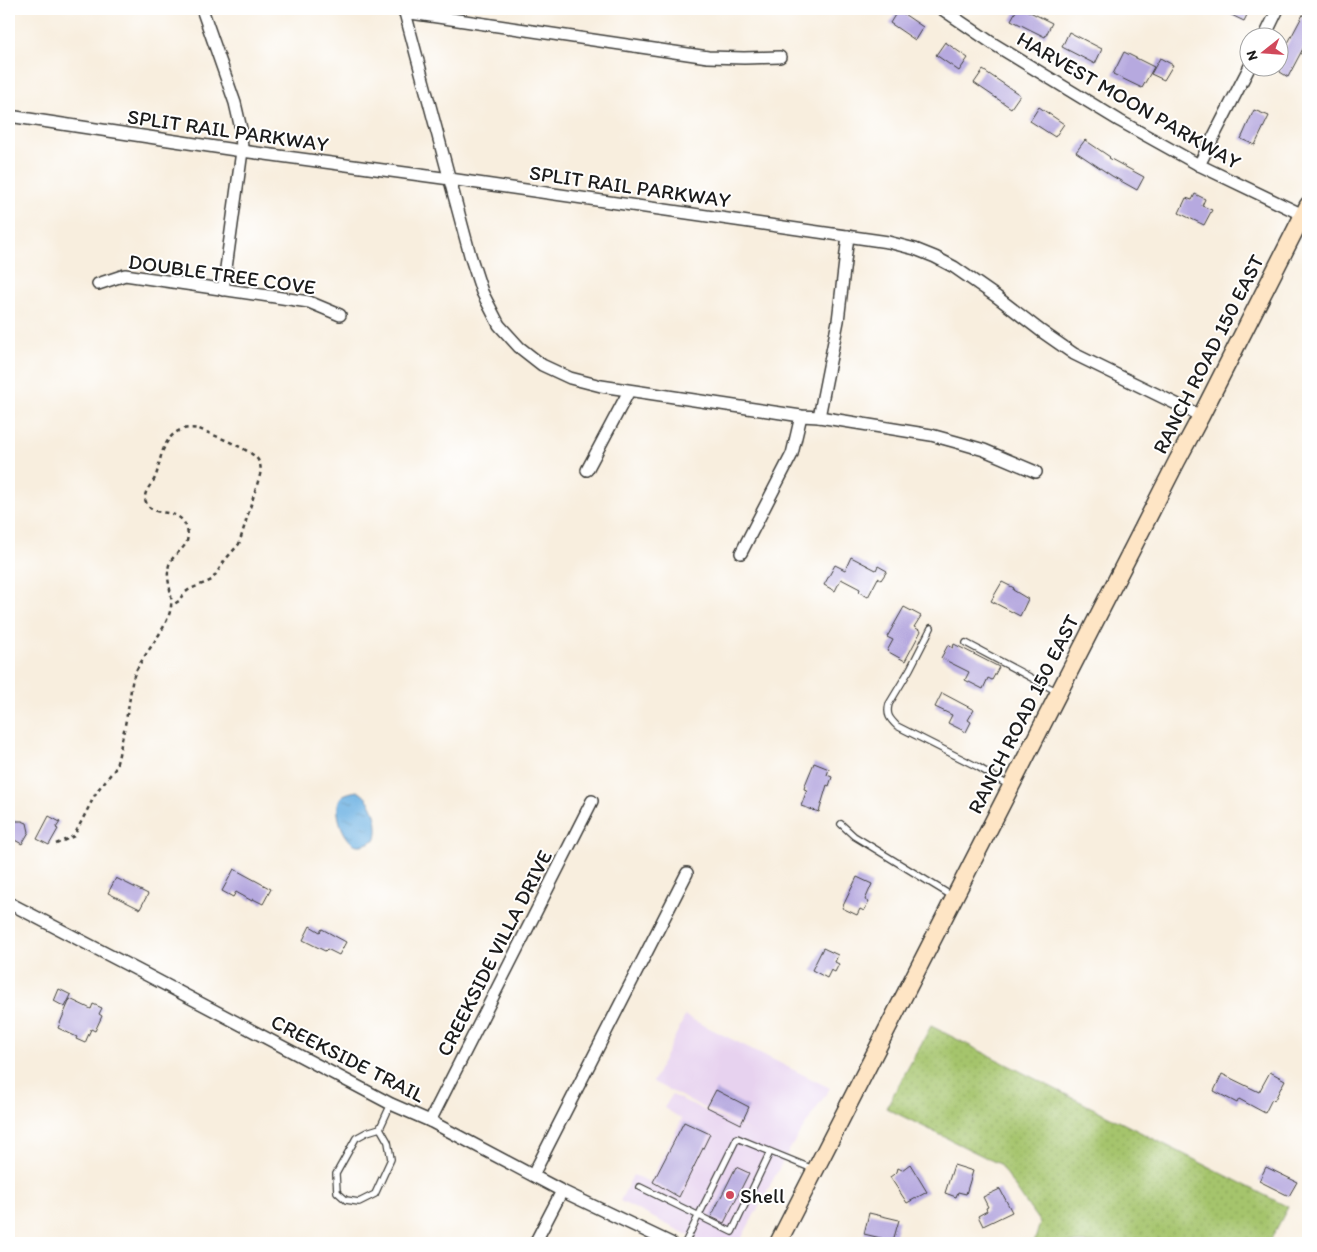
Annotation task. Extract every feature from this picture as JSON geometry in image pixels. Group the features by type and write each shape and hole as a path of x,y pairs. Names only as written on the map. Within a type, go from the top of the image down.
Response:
{"main road":[{"name":"RANCH ROAD 150 EAST","path":"778,1243 1176,461 1201,416 1306,210"}],"street":[{"path":"202,9 235,103 241,129 242,151 223,290"},
{"name":"HARVEST MOON PARKWAY","path":"942,9 992,44 1120,121 1199,165 1306,210"},
{"path":"1269,28 1278,9"},
{"path":"780,57 708,57 404,10 482,292 499,325 519,347 542,365 570,378 629,391 819,417 931,435 984,450 1036,472"},
{"path":"1199,165 1244,78"},
{"name":"SPLIT RAIL PARKWAY","path":"9,116 242,151 888,242 915,249 954,267 1074,354 1201,416"},
{"path":"819,417 838,321 848,236"},
{"name":"DOUBLE TREE COVE","path":"98,284 125,275 309,302 340,315"},
{"path":"587,470 629,391"},
{"path":"741,553 792,454 801,416"},
{"name":"CREEKSIDE VILLA DRIVE","path":"430,1121 592,801"},
{"path":"533,1175 687,873"},
{"name":"CREEKSIDE TRAIL","path":"9,903 391,1104 430,1121 562,1191 671,1243"},
{"path":"535,1243 562,1191"}],"lane":[{"path":"931,628 889,704 888,716 897,726 978,767 1010,786"},
{"path":"966,643 1058,692"},
{"path":"841,824 854,836 954,898"},
{"path":"380,1128 388,1142 391,1159 375,1194 359,1202 346,1200 338,1192 336,1174 356,1138 380,1128 391,1104"},
{"path":"685,1243 737,1138 815,1170"},
{"path":"640,1187 732,1232 770,1152"}],"path":[{"path":"56,844 74,836 97,791 114,769 122,740 134,675 167,620 172,606 168,571 170,562 187,540 188,533 182,520 176,515 159,512 150,508 146,501 146,494 155,478 161,454 171,435 185,428 192,428 199,429 243,449 256,457 261,467 239,544 225,560 212,580 190,589 172,606"}],"shaded area":[{"path":"685,1016 830,1088 789,1150 739,1243 704,1243 620,1201 633,1175 650,1182 682,1119 664,1108 672,1095 756,1134 653,1082"}],"green space":[{"path":"931,1026 1288,1207 1269,1243 1034,1243 1040,1223 999,1164 886,1108"}],"water":[{"path":"357,791 363,794 371,805 377,826 376,839 367,844 359,845 347,837 338,815 339,801 342,796"}],"building":[{"path":"1017,9 1024,9 1052,23 1045,37 1011,20"},
{"path":"1219,9 1250,9 1244,21"},
{"path":"1306,9 1308,9 1308,39 1290,73 1290,39"},
{"path":"898,10 923,27 915,40 890,23"},
{"path":"1069,32 1102,49 1095,64 1062,47"},
{"path":"945,42 968,58 959,71 936,55"},
{"path":"1124,52 1154,67 1142,88 1113,74"},
{"path":"1160,58 1173,65 1164,80 1151,74"},
{"path":"983,70 1020,95 1011,108 974,83"},
{"path":"1039,107 1064,124 1055,137 1030,121"},
{"path":"1254,110 1269,116 1255,145 1241,139"},
{"path":"1085,140 1109,158 1144,177 1137,190 1076,152"},
{"path":"1195,194 1205,199 1202,206 1212,210 1204,225 1179,213 1186,198 1192,200"},
{"path":"851,557 876,570 878,566 887,571 881,580 878,578 868,597 859,592 860,589 841,579 835,591 824,585 835,565 845,570"},
{"path":"1002,582 1014,588 1013,590 1028,599 1020,616 991,601"},
{"path":"904,607 921,616 914,627 921,631 905,661 887,651 893,640 887,637"},
{"path":"954,644 999,667 992,680 988,678 983,689 965,680 969,672 941,658 948,645 953,648"},
{"path":"942,693 974,710 968,720 971,722 966,732 948,723 952,715 935,707"},
{"path":"814,763 829,769 827,775 832,777 829,786 827,785 819,812 801,806 807,790 804,789 805,785"},
{"path":"49,816 60,822 49,845 37,839"},
{"path":"9,818 27,823 29,832 22,844 9,837"},
{"path":"234,869 271,889 263,904 253,899 252,901 236,892 233,897 222,891"},
{"path":"857,877 872,884 865,900 869,902 864,911 860,909 857,915 842,908"},
{"path":"116,878 148,894 140,909 108,893"},
{"path":"310,926 320,932 322,929 346,942 339,955 327,949 325,951 303,940"},
{"path":"823,948 838,955 835,962 839,964 835,972 831,970 827,978 812,970"},
{"path":"59,989 71,995 65,1007 54,1001"},
{"path":"70,999 91,1009 93,1004 102,1008 99,1014 102,1016 95,1031 91,1029 85,1043 58,1028"},
{"path":"1270,1072 1285,1080 1265,1113 1239,1099 1237,1103 1214,1091 1222,1074 1259,1092"},
{"path":"716,1090 749,1107 741,1124 707,1107"},
{"path":"684,1122 710,1134 679,1197 653,1182"},
{"path":"910,1164 927,1192 907,1203 890,1177 897,1172 898,1168 902,1170"},
{"path":"954,1165 973,1171 966,1194 958,1192 956,1197 945,1193"},
{"name":"Shell","path":"736,1167 749,1173 724,1223 711,1217"},
{"path":"1266,1167 1297,1182 1289,1196 1259,1181"},
{"path":"1000,1189 1012,1212 983,1226 978,1216 987,1211 986,1208 988,1207 983,1197"},
{"path":"869,1213 899,1220 893,1241 864,1234"}],"place":[{"name":"Shell","path":"730,1195"}]}
